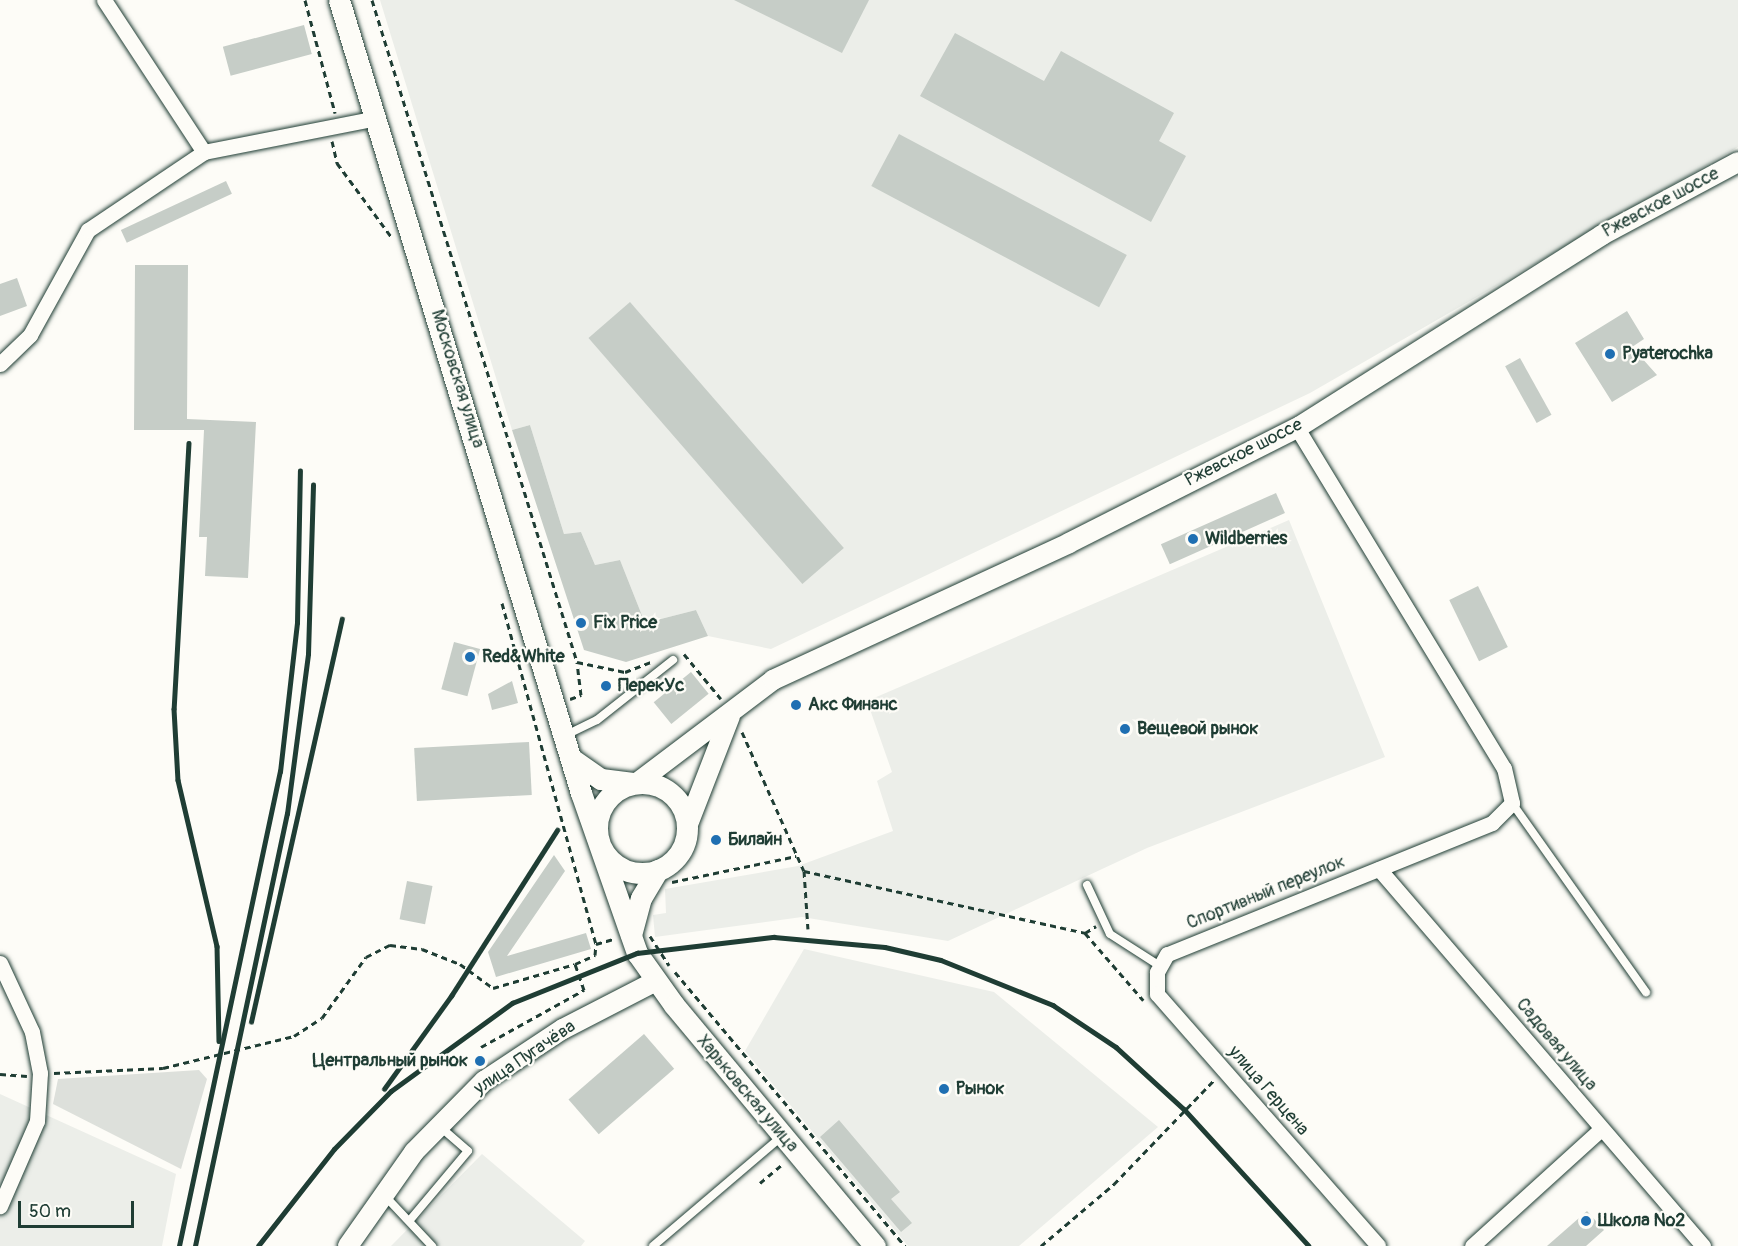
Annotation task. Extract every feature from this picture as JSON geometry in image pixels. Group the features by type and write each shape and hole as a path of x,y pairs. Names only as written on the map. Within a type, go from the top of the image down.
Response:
{"main road":[{"name":"Московская улица","path":"339,0 378,118 599,843"},
{"path":"572,759 601,779 635,783 672,794 687,827 679,853 658,870 641,898 640,931"},
{"path":"635,783 605,801 597,821 599,843 623,869 658,870"},
{"name":"Харьковская улица","path":"599,843 640,931 656,981 875,1246"}],"street":[{"path":"104,0 204,152"},
{"path":"0,364 30,335 88,230 204,152 378,118"},
{"name":"Ржевское шоссе","path":"635,783 772,680 1068,543 1297,428 1602,235 1738,162"},
{"path":"1297,428 1504,768 1512,803"},
{"path":"687,827 732,710"},
{"name":"Спортивный переулок","path":"1164,960 1492,823 1512,803"},
{"name":"Садовая улица","path":"1379,869 1600,1130 1703,1246"},
{"name":"улица Герцена","path":"1164,960 1157,994 1378,1246"},
{"path":"0,963 32,1032 40,1073 37,1121 0,1206"},
{"name":"улица Пугачёва","path":"348,1246 384,1195 438,1126 514,1062 656,981"},
{"path":"1472,1246 1600,1130"}],"lane":[{"path":"565,736 597,720 673,660"},
{"path":"1512,803 1646,992"},
{"path":"1087,885 1110,934 1164,960"},
{"path":"411,1220 468,1152 438,1126"},
{"path":"653,1246 782,1136"},
{"path":"384,1195 411,1220 432,1246"}],"path":[{"path":"372,0 577,662 626,672 660,659"},
{"path":"681,651 732,710 804,871 808,928"},
{"path":"804,871 1085,933 1145,1003"},
{"path":"640,931 905,1246"},
{"path":"0,1074 13,1079 40,1073 163,1068 294,1036 322,1018 366,957 390,945 422,949 460,964 493,988 575,964 595,955 596,944"},
{"path":"481,1047 584,990 575,964"},
{"path":"1206,1073 1221,1090"},
{"path":"1041,1246 1114,1184 1213,1082"}],"shaded area":[{"path":"380,0 1738,0 1738,147 1310,393 771,649 708,636 696,610 645,623 620,560 595,565 581,532 564,534 530,425 512,430"},
{"name":"Вещевой рынок","path":"1289,520 1385,757 1147,848 948,941 802,917 655,937 653,915 666,913 665,889 798,866 893,831 877,781 892,772 867,701"},
{"name":"Рынок","path":"804,949 994,992 1158,1127 1019,1246 908,1246 745,1051"},
{"path":"199,1070 207,1079 181,1169 53,1104 58,1079"},
{"path":"0,1094 176,1174 162,1246 0,1246"},
{"path":"482,1154 585,1241 581,1246 391,1246"}],"building":[{"path":"734,0 869,0 842,53"},
{"path":"304,25 312,54 231,76 223,47"},
{"path":"955,33 1044,81 1061,51 1174,113 1159,141 1186,156 1151,222 920,96"},
{"path":"899,134 1127,255 1099,307 871,186"},
{"path":"226,181 232,194 127,243 121,230"},
{"path":"135,265 188,265 187,419 256,422 248,578 205,576 207,537 199,537 204,430 134,430"},
{"path":"17,278 27,306 0,316 0,284"},
{"path":"630,302 844,548 802,584 588,338"},
{"path":"1627,311 1644,339 1632,347 1657,375 1612,402 1575,343"},
{"path":"1520,358 1552,415 1537,423 1505,366"},
{"path":"530,425 564,534 581,532 595,565 620,560 645,623 696,610 708,636 626,662 584,650 512,430"},
{"path":"1276,493 1285,513 1170,564 1161,544"},
{"path":"1478,586 1508,647 1479,661 1449,600"},
{"path":"454,642 480,649 467,696 441,689"},
{"path":"691,672 709,694 671,724 654,702"},
{"path":"512,681 518,703 492,710 488,694"},
{"path":"529,742 532,795 417,801 414,748"},
{"path":"554,855 565,871 507,956 586,933 591,949 496,977 488,952"},
{"path":"407,881 433,886 425,924 400,919"},
{"path":"644,1034 674,1069 599,1134 569,1100"},
{"path":"839,1120 900,1192 891,1199 912,1223 901,1232 820,1137"},
{"name":"Школа №2","path":"1587,1211 1604,1230 1586,1246 1547,1246"}],"railway":[{"path":"189,443 174,709 178,780 217,946 219,1041"},
{"path":"179,1246 280,772 297,623 300,471"},
{"path":"195,1246 287,814 308,654 313,485"},
{"path":"251,1022 342,619"},
{"path":"384,1089 451,996 557,830"},
{"path":"258,1246 334,1149 391,1091 512,1003 637,953 774,937 885,947 941,960 1053,1005 1116,1047 1184,1109 1309,1246"}],"place":[{"name":"Pyaterochka","path":"1610,354"},
{"name":"Wildberries","path":"1193,539"},
{"name":"Fix Price","path":"581,623"},
{"name":"Red&White","path":"470,657"},
{"name":"ПерекУс","path":"606,686"},
{"name":"Акс Финанс","path":"796,705"},
{"name":"Вещевой рынок","path":"1125,729"},
{"name":"Билайн","path":"716,840"},
{"name":"Центральный рынок","path":"480,1061"},
{"name":"Рынок","path":"944,1089"},
{"name":"Школа №2","path":"1586,1221"}]}
